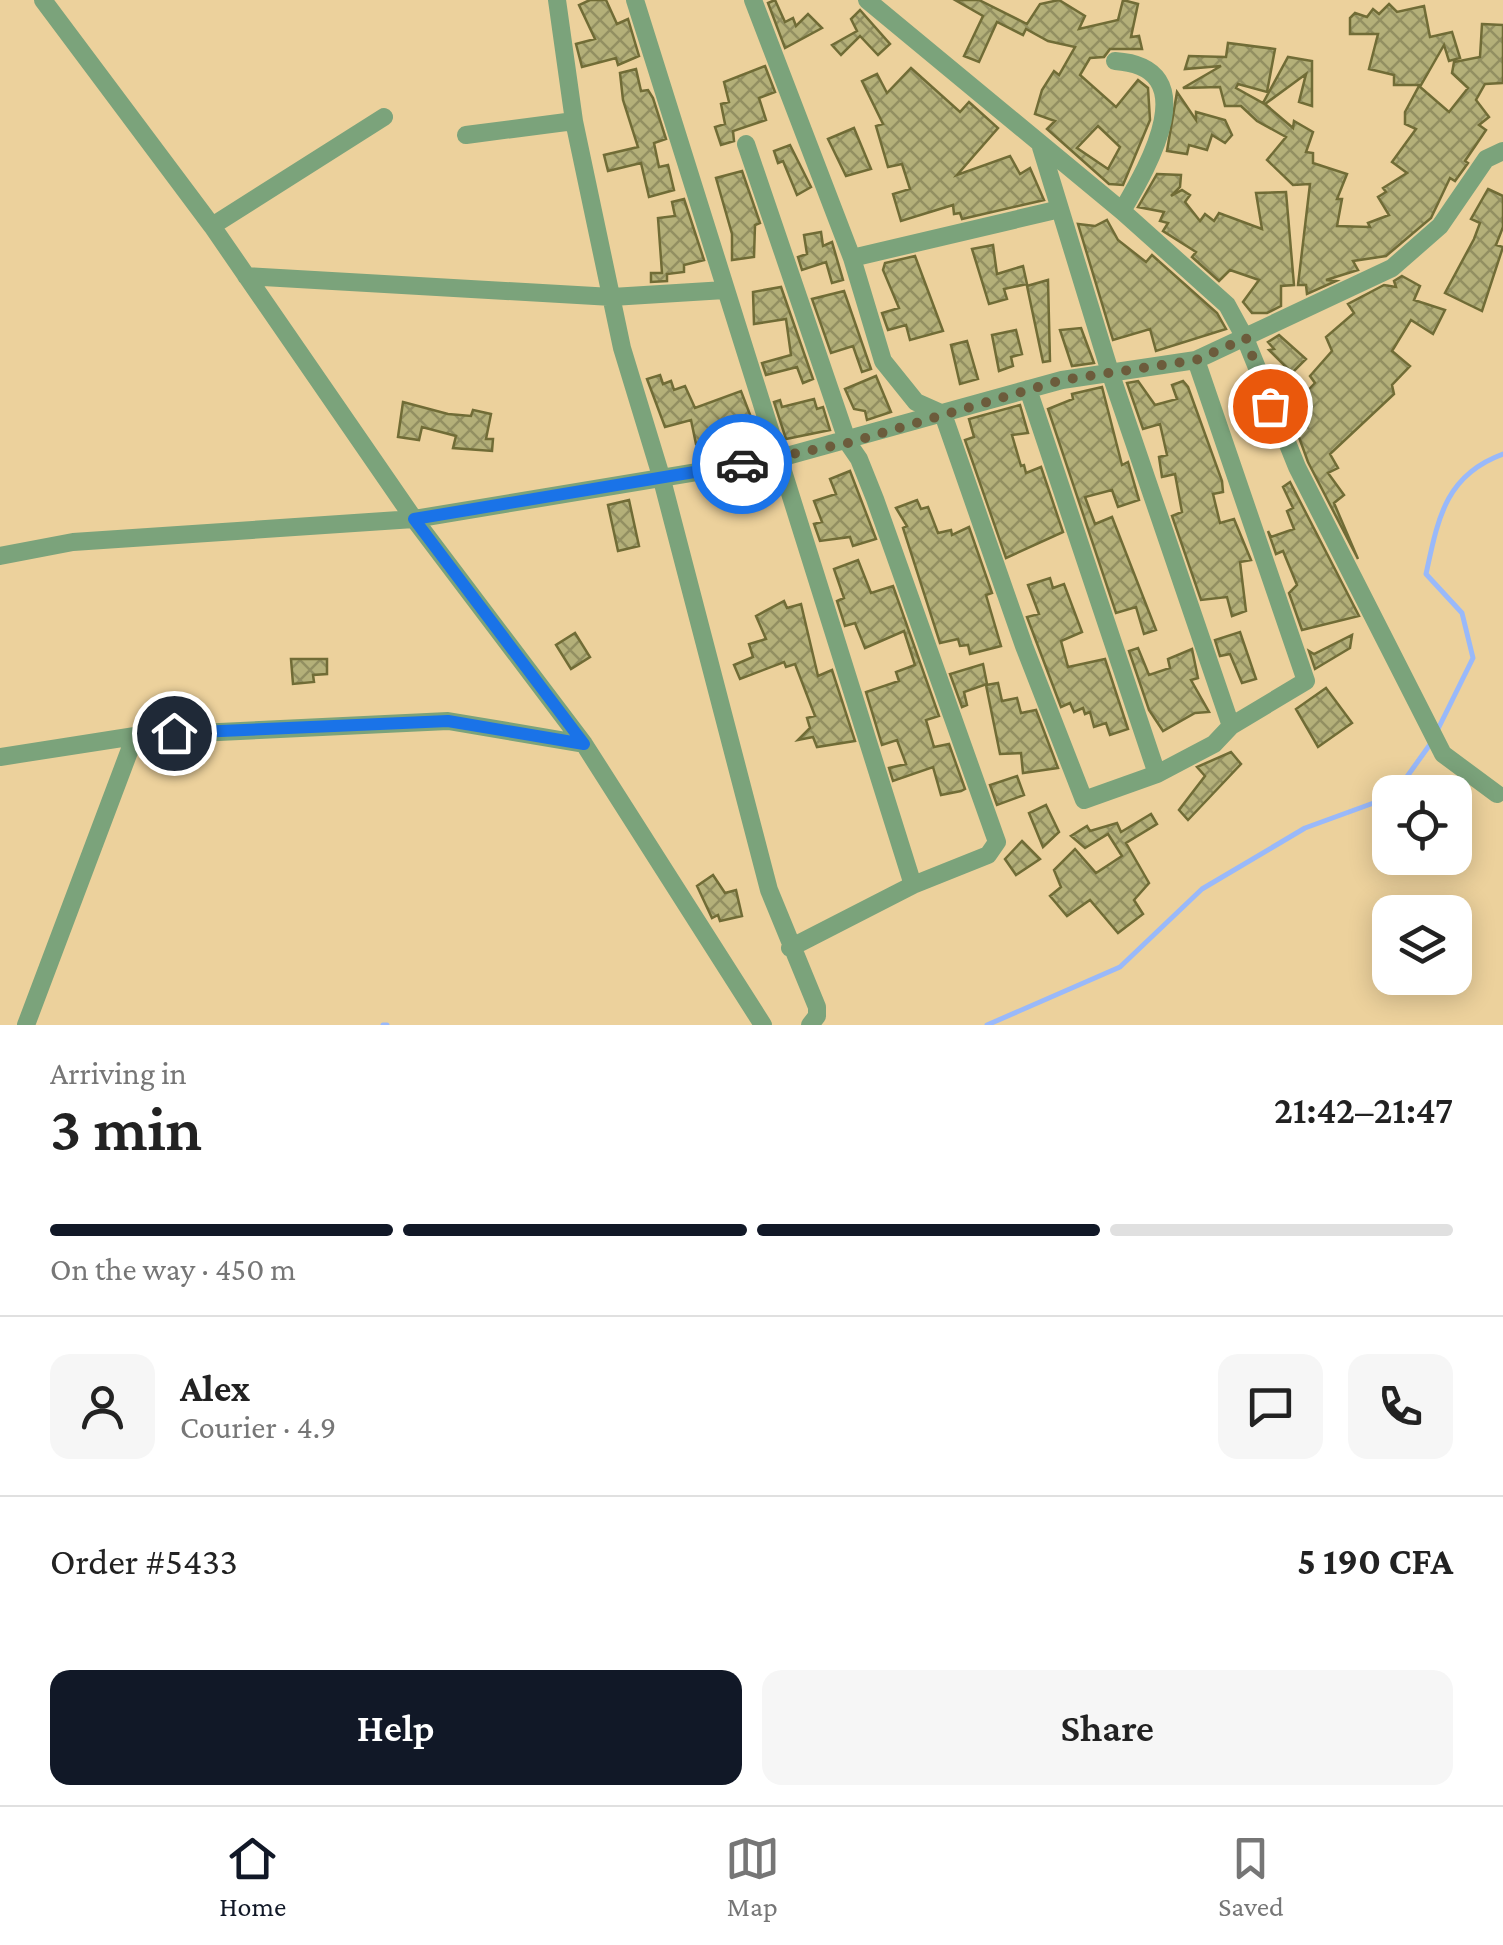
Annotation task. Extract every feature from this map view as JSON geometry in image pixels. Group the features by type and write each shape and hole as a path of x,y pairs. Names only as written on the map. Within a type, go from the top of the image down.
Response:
{"street":[{"path":"43,0 212,226 414,519 584,744 763,1025"},
{"path":"556,0 574,121 622,348 661,476 769,890 817,1007 817,1016 810,1025"},
{"path":"635,0 776,460 913,885"},
{"path":"753,0 852,258 882,361 916,402 944,414 1082,798 1088,800 1157,774 1214,744 1231,726 1305,685 1306,677 1196,360"},
{"path":"867,0 1214,290 1246,338 1297,467 1442,754 1497,794"},
{"path":"1116,61 1145,67 1156,76 1165,111 1151,160 1122,211"},
{"path":"212,226 384,116"},
{"path":"466,135 574,121"},
{"path":"746,144 848,443 864,472 997,842 988,854 913,885 790,948"},
{"path":"1040,145 1110,372 1231,726"},
{"path":"0,556 72,542 414,519 776,460 848,443 1028,388 1196,360 1408,257 1440,226 1486,159 1503,151"},
{"path":"852,258 1060,209"},
{"path":"246,276 612,297 725,290"},
{"path":"1028,388 1157,774"},
{"path":"0,758 135,736 448,721 584,744"},
{"path":"26,1025 135,736"}],"building":[{"path":"606,0 617,24 628,19 639,56 618,65 616,58 582,67 576,44 595,39 579,5"},
{"path":"775,0 785,22 793,18 796,26 808,14 822,28 785,48 768,3"},
{"path":"955,0 979,0 1027,24 1040,4 1059,0 1085,16 1079,29 1118,20 1123,0 1138,4 1131,37 1139,36 1142,49 1110,49 1104,57 1090,58 1080,75 1116,107 1138,80 1148,88 1150,120 1123,185 1109,184 1047,129 1055,121 1035,114 1042,90 1054,71 1059,75 1075,47 1048,41 1026,29 1023,35 997,22 979,62 964,56 983,16","holes":["1098,126 1120,147 1108,169 1077,148"]},
{"path":"1389,4 1397,12 1424,6 1430,37 1452,32 1460,58 1449,61 1444,45 1421,85 1394,85 1394,75 1369,69 1378,34 1350,34 1350,18 1355,13 1367,17 1373,9 1379,14"},
{"path":"860,10 890,44 878,55 860,36 841,55 832,45 857,31 851,19"},
{"path":"1482,24 1503,25 1503,83 1485,84 1476,100 1489,117 1479,125 1486,130 1465,161 1468,163 1455,181 1450,178 1431,218 1386,256 1353,261 1358,270 1326,280 1336,281 1307,294 1306,285 1298,285 1310,184 1293,185 1267,160 1286,137 1257,121 1241,106 1225,106 1220,87 1183,88 1221,66 1185,69 1189,56 1226,57 1228,43 1275,49 1267,92 1238,84 1236,88 1263,103 1288,57 1312,61 1312,106 1299,102 1306,74 1265,104 1293,128 1294,121 1313,132 1306,152 1313,153 1313,163 1347,174 1337,199 1342,199 1337,226 1370,227 1368,223 1389,215 1378,197 1386,192 1383,188 1407,173 1392,162 1416,129 1405,124 1405,112 1419,86 1449,112 1468,88 1452,73 1454,62 1480,57"},
{"path":"765,66 775,92 759,98 766,120 733,131 734,141 721,145 715,127 725,124 721,104 729,102 724,82"},
{"path":"911,68 960,112 969,102 998,128 957,175 1010,156 1020,174 1030,168 1044,200 962,219 960,213 954,214 953,205 901,221 893,194 910,189 902,164 888,167 876,126 883,124 862,81 877,74 887,93"},
{"path":"636,69 641,91 648,90 653,98 666,139 654,143 659,167 668,165 674,190 649,197 641,163 608,171 604,155 638,147 623,100 620,73"},
{"path":"1177,92 1196,120 1196,112 1225,120 1232,135 1225,143 1212,135 1207,150 1189,145 1187,154 1167,151"},
{"path":"854,128 871,169 846,176 828,139"},
{"path":"790,145 811,187 797,195 783,161 778,163 774,151"},
{"path":"742,171 760,223 755,225 754,257 732,260 732,234 716,178"},
{"path":"1157,174 1181,175 1180,187 1171,196 1182,190 1190,195 1185,202 1200,221 1205,214 1214,221 1219,213 1262,229 1256,193 1286,192 1294,285 1281,286 1281,306 1267,313 1252,313 1243,302 1259,280 1230,270 1219,281 1192,257 1196,252 1163,231 1168,223 1160,221 1164,212 1138,207"},
{"path":"1488,189 1503,196 1503,227 1496,245 1503,247 1482,311 1445,293 1474,239 1480,223 1471,219"},
{"path":"684,199 704,260 684,265 684,272 667,274 667,281 651,282 651,273 662,273 658,218 675,216 672,202"},
{"path":"1107,220 1118,240 1146,262 1152,255 1217,313 1226,329 1156,351 1150,329 1113,340 1078,224 1095,226"},
{"path":"821,232 823,246 832,242 843,280 832,283 826,262 802,270 798,257 807,254 804,235"},
{"path":"993,245 997,274 1023,266 1027,284 1004,289 1007,299 989,304 972,249"},
{"path":"915,256 943,331 910,340 906,325 888,330 882,313 899,308 883,270 885,263"},
{"path":"1402,276 1420,286 1414,300 1445,310 1433,334 1411,320 1392,351 1410,366 1392,385 1394,394 1330,454 1338,468 1328,473 1344,495 1334,503 1358,559 1308,462 1289,410 1315,383 1310,376 1332,351 1326,337 1354,313 1348,304 1384,285 1396,287 1394,281"},
{"path":"1048,280 1050,361 1043,362 1027,286"},
{"path":"781,287 813,379 803,383 797,367 766,375 762,363 791,355 786,319 754,324 753,292"},
{"path":"844,291 871,369 862,372 853,346 831,353 812,299"},
{"path":"1081,328 1094,363 1072,366 1060,330"},
{"path":"1016,330 1022,354 1011,357 1013,366 999,371 992,335"},
{"path":"1279,335 1306,359 1292,373 1269,350 1274,349 1268,342"},
{"path":"967,341 978,379 960,384 951,345"},
{"path":"660,375 663,384 671,381 674,390 685,386 695,408 741,391 759,438 735,449 714,451 713,440 696,444 691,420 665,427 647,379"},
{"path":"876,376 891,412 867,420 865,411 854,409 845,389"},
{"path":"1138,381 1155,405 1177,399 1172,385 1183,381 1188,387 1222,481 1223,492 1213,494 1220,523 1234,519 1251,560 1240,562 1246,611 1232,616 1227,597 1201,600 1172,516 1182,512 1175,474 1162,477 1159,457 1167,455 1160,424 1143,429 1127,383"},
{"path":"1102,387 1122,465 1128,462 1139,500 1118,507 1112,490 1085,497 1095,524 1112,517 1156,630 1144,634 1136,607 1116,613 1048,409 1073,399 1072,394"},
{"path":"814,399 817,409 823,407 830,430 786,439 774,402 780,400 782,407"},
{"path":"403,402 448,414 471,416 473,410 491,414 486,439 493,439 492,451 453,448 456,436 422,427 419,440 398,437"},
{"path":"1020,405 1028,433 1012,435 1021,466 1024,465 1026,473 1041,467 1063,532 1006,558 965,440 974,437 969,419"},
{"path":"850,471 876,539 853,546 850,537 820,541 814,524 822,522 814,501 836,494 830,479"},
{"path":"1290,482 1359,616 1302,630 1289,593 1297,585 1283,551 1276,554 1268,531 1271,537 1294,529 1287,511 1293,508 1283,487"},
{"path":"629,500 639,546 618,551 608,505"},
{"path":"917,500 921,509 928,507 938,533 951,530 952,535 969,527 992,593 986,595 1001,646 970,654 968,645 960,646 958,639 940,643 903,528 907,526 896,508"},
{"path":"858,560 871,593 893,586 939,716 926,720 934,747 949,744 965,789 961,791 941,795 933,767 893,781 889,768 906,764 897,740 882,745 866,692 899,681 896,672 915,665 904,631 865,648 855,623 845,626 837,601 844,598 834,569"},
{"path":"1050,578 1053,588 1064,584 1082,632 1061,641 1068,667 1105,659 1128,729 1110,735 1106,723 1094,727 1090,712 1085,714 1083,708 1074,712 1070,703 1061,707 1027,617 1039,614 1028,585"},
{"path":"784,601 787,608 801,604 818,676 832,670 855,741 817,747 813,737 798,740 810,728 807,718 815,716 795,664 786,667 784,662 740,679 734,665 753,657 749,644 766,639 756,616"},
{"path":"1240,632 1256,679 1242,683 1230,654 1220,656 1215,640"},
{"path":"575,633 590,657 571,669 556,645"},
{"path":"1352,635 1350,648 1315,669 1309,651 1314,654"},
{"path":"1138,648 1149,675 1170,668 1168,659 1192,649 1198,678 1191,680 1209,712 1195,713 1163,731 1149,710 1129,651"},
{"path":"291,659 327,659 327,674 313,675 314,682 293,684"},
{"path":"983,664 987,684 964,692 967,705 962,707 950,674"},
{"path":"998,683 1002,701 1017,698 1021,713 1036,710 1058,768 1023,773 1021,753 1000,754 986,685"},
{"path":"1326,688 1352,723 1318,747 1296,709"},
{"path":"1231,752 1241,764 1188,820 1179,810 1205,776 1197,767"},
{"path":"1017,776 1024,795 997,805 990,785"},
{"path":"1046,805 1059,832 1043,847 1029,813"},
{"path":"1151,814 1157,824 1126,843 1149,883 1134,900 1143,914 1118,933 1090,900 1067,916 1050,896 1061,887 1054,870 1075,849 1096,873 1122,856 1108,834 1085,848 1071,836 1087,826 1090,831 1117,823 1121,832"},
{"path":"1022,841 1040,859 1016,875 1005,859"},
{"path":"713,875 725,893 736,890 742,916 720,921 718,915 712,918 697,886"}],"waterway":[{"path":"1436,733 1473,658 1462,613 1426,574 1430,554 1440,517 1456,487 1468,474 1503,454"},
{"path":"1408,775 1431,743"},
{"path":"987,1025 1120,967 1202,889 1305,828 1372,804"}],"way so far":[{"path":"742,464 848,443 1062,380 1196,360 1246,338 1270,406"}],"route":[{"path":"174,733 448,721 584,744 414,519 742,464"}]}
